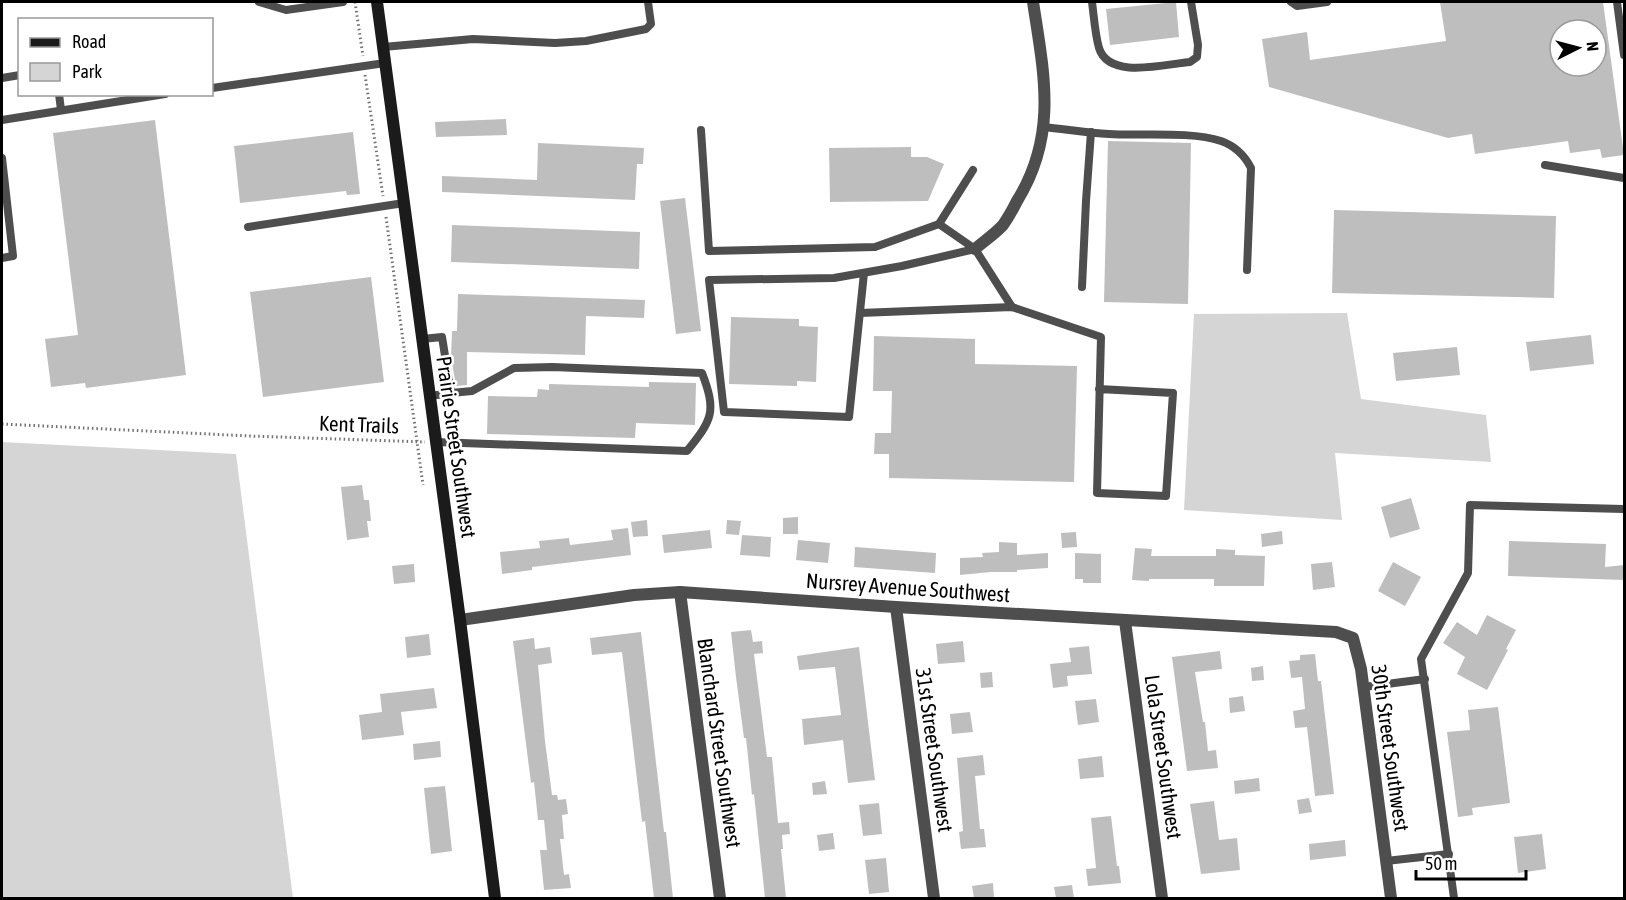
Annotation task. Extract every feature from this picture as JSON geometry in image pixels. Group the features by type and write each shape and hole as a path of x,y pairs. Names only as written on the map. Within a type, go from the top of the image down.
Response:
{"street":[{"name":"Prairie Street Southwest","path":"377,2 495,898"},
{"path":"975,249 1003,224 1024,191 1038,156 1044,127 1046,86 1033,2"},
{"name":"Nursrey Avenue Southwest","path":"460,620 634,595 680,592 896,608 1336,632 1353,638"},
{"name":"Blanchard Street Southwest","path":"680,592 720,898"},
{"name":"31st Street Southwest","path":"896,608 934,898"},
{"name":"Lola Street Southwest","path":"1125,621 1162,898"},
{"name":"30th Street Southwest","path":"1353,638 1364,687 1391,898"}],"lane":[{"path":"259,2 286,10 344,2"},
{"path":"383,47 473,39 555,43 586,41 646,29 651,24 648,2"},
{"path":"1092,2 1100,50 1108,62 1120,68 1127,68 1190,62 1197,57 1198,45 1191,2"},
{"path":"1290,2 1297,6 1327,2"},
{"path":"1617,2 1624,55"},
{"path":"213,88 385,63"},
{"path":"2,78 18,75"},
{"path":"59,96 61,110"},
{"path":"2,120 152,96"},
{"path":"1044,127 1091,132 1204,137 1221,141 1237,149 1246,158 1251,168 1247,270"},
{"path":"701,130 709,251 876,247 939,224 973,170"},
{"path":"1082,287 1091,132"},
{"path":"2,158 13,256 2,258"},
{"path":"1545,165 1624,178"},
{"path":"248,227 404,203"},
{"path":"939,224 975,249 1012,308"},
{"path":"724,412 709,280 834,278 975,249"},
{"path":"711,412 849,417 864,273"},
{"path":"860,313 1012,308 1101,337 1097,493 1166,496 1173,393 1100,389"},
{"path":"422,339 442,337 451,393"},
{"path":"429,396 472,391 514,368 552,367 702,373 711,396 711,412 706,428 687,452 435,442"},
{"path":"1454,898 1421,659 1468,573 1470,505 1624,509"},
{"path":"1364,687 1425,679"},
{"path":"1386,861 1449,854"}],"path":[{"name":"Kent Trails","path":"2,424 416,442 355,2"},
{"path":"416,442 423,485"}],"green space":[{"path":"1347,313 1361,399 1486,415 1491,462 1335,453 1342,520 1184,510 1194,314"},
{"path":"2,442 236,454 293,898 2,898"}],"building":[{"path":"1176,2 1179,37 1110,45 1106,9"},
{"path":"1440,2 1603,2 1605,18 1548,18 1548,78 1608,78 1608,38 1624,155 1602,158 1600,149 1570,153 1568,141 1475,154 1472,134 1448,138 1269,87 1262,39 1307,32 1310,60 1446,41"},
{"path":"506,119 507,135 436,137 435,122"},
{"path":"155,120 186,375 86,388 85,383 51,387 45,339 78,335 53,133"},
{"path":"353,132 360,194 347,195 346,191 240,203 234,146"},
{"path":"1108,141 1191,143 1188,304 1104,302"},
{"path":"538,143 644,148 643,164 637,164 635,200 442,192 442,176 537,180"},
{"path":"911,147 911,157 927,157 944,164 928,201 830,202 829,148"},
{"path":"685,198 701,331 676,334 660,201"},
{"path":"1334,210 1556,216 1554,298 1332,293"},
{"path":"452,225 640,232 639,269 451,262"},
{"path":"371,277 384,382 263,397 250,292"},
{"path":"458,294 645,300 644,318 586,316 585,355 467,352 467,385 456,386 451,357 452,331 457,331"},
{"path":"731,317 799,319 799,326 818,327 816,382 797,381 797,386 729,384"},
{"path":"1591,335 1594,364 1530,371 1526,342"},
{"path":"874,336 975,339 975,364 1077,366 1074,482 889,478 889,454 874,454 875,433 891,433 892,391 873,391"},
{"path":"1457,347 1460,375 1396,381 1393,353"},
{"path":"649,382 696,383 695,425 636,423 635,438 487,434 488,396 537,397 538,389 549,390 549,384 649,387"},
{"path":"362,485 364,500 369,500 371,521 367,521 369,537 347,540 341,487"},
{"path":"1411,498 1420,529 1390,538 1381,507"},
{"path":"798,517 798,534 783,534 783,518"},
{"path":"647,520 648,536 633,537 631,522"},
{"path":"727,520 741,521 739,535 726,534"},
{"path":"628,528 631,555 532,567 532,570 502,574 500,552 540,548 539,541 569,538 570,545 613,540 611,530"},
{"path":"710,530 712,548 664,553 662,535"},
{"path":"1282,531 1283,544 1262,547 1261,534"},
{"path":"1076,532 1077,547 1062,548 1061,533"},
{"path":"742,535 771,537 770,557 740,555"},
{"path":"798,540 830,543 828,563 796,560"},
{"path":"1509,541 1606,544 1605,567 1624,565 1624,580 1508,576"},
{"path":"999,542 1017,543 1017,555 1048,553 1048,568 960,575 960,558 983,557 982,553 999,552"},
{"path":"855,547 936,553 935,573 854,567"},
{"path":"1135,548 1152,549 1151,556 1216,556 1216,549 1235,550 1235,555 1265,556 1264,586 1214,586 1214,579 1132,580"},
{"path":"1075,553 1101,554 1101,583 1083,583 1083,579 1075,579"},
{"path":"1332,562 1335,587 1313,590 1311,564"},
{"path":"1393,562 1421,577 1405,606 1378,591"},
{"path":"414,564 415,582 394,584 392,566"},
{"path":"1487,615 1516,630 1487,690 1457,674 1465,657 1443,643 1457,622 1477,635"},
{"path":"751,630 753,642 762,641 763,653 754,654 767,757 772,757 778,823 789,822 790,834 782,835 783,849 781,849 786,898 765,898 754,794 752,795 736,677 731,632"},
{"path":"641,632 673,898 654,898 645,821 642,822 622,652 592,655 590,638"},
{"path":"429,634 431,655 407,658 405,637"},
{"path":"534,638 535,649 550,647 552,663 538,665 552,795 557,795 558,800 566,799 568,814 562,815 564,839 560,839 564,875 569,874 571,888 544,890 540,850 547,850 544,820 538,820 534,782 531,783 513,641"},
{"path":"963,641 965,662 938,664 936,644"},
{"path":"1089,646 1092,674 1067,676 1068,686 1053,688 1050,664 1071,662 1069,648"},
{"path":"859,647 875,780 848,783 843,740 804,745 802,719 841,715 835,667 799,670 797,656"},
{"path":"1220,651 1222,669 1195,672 1208,751 1216,750 1218,768 1187,771 1172,657"},
{"path":"1315,654 1318,681 1321,681 1334,794 1315,796 1307,727 1295,728 1293,711 1305,709 1302,677 1291,678 1289,661 1300,660 1300,655"},
{"path":"1263,666 1264,680 1252,681 1251,668"},
{"path":"992,672 993,687 981,688 980,673"},
{"path":"434,688 437,708 401,712 404,735 362,740 359,715 382,712 380,694"},
{"path":"1243,696 1245,711 1230,713 1229,698"},
{"path":"1096,699 1099,722 1078,725 1075,701"},
{"path":"1498,707 1510,803 1472,808 1473,815 1458,817 1447,732 1470,730 1468,710"},
{"path":"970,712 973,732 952,734 950,714"},
{"path":"440,741 441,757 414,760 413,744"},
{"path":"983,755 985,775 975,776 980,829 984,829 986,847 961,849 959,832 963,831 957,758"},
{"path":"1102,756 1104,777 1080,779 1078,759"},
{"path":"1259,778 1260,791 1235,794 1234,781"},
{"path":"825,781 827,794 813,795 812,783"},
{"path":"445,786 452,851 431,854 424,788"},
{"path":"1309,798 1312,812 1299,814 1297,800"},
{"path":"1214,801 1219,840 1237,838 1240,870 1201,874 1190,804"},
{"path":"879,803 882,834 863,836 859,805"},
{"path":"1111,816 1121,883 1088,886 1086,869 1096,868 1091,818"},
{"path":"833,833 835,849 819,851 817,835"},
{"path":"1542,834 1546,869 1518,873 1514,837"},
{"path":"1345,840 1346,856 1310,860 1309,844"},
{"path":"886,858 889,892 869,894 865,860"},
{"path":"993,883 994,898 974,898 972,886"},
{"path":"1072,885 1074,898 1056,898 1054,887"}]}
